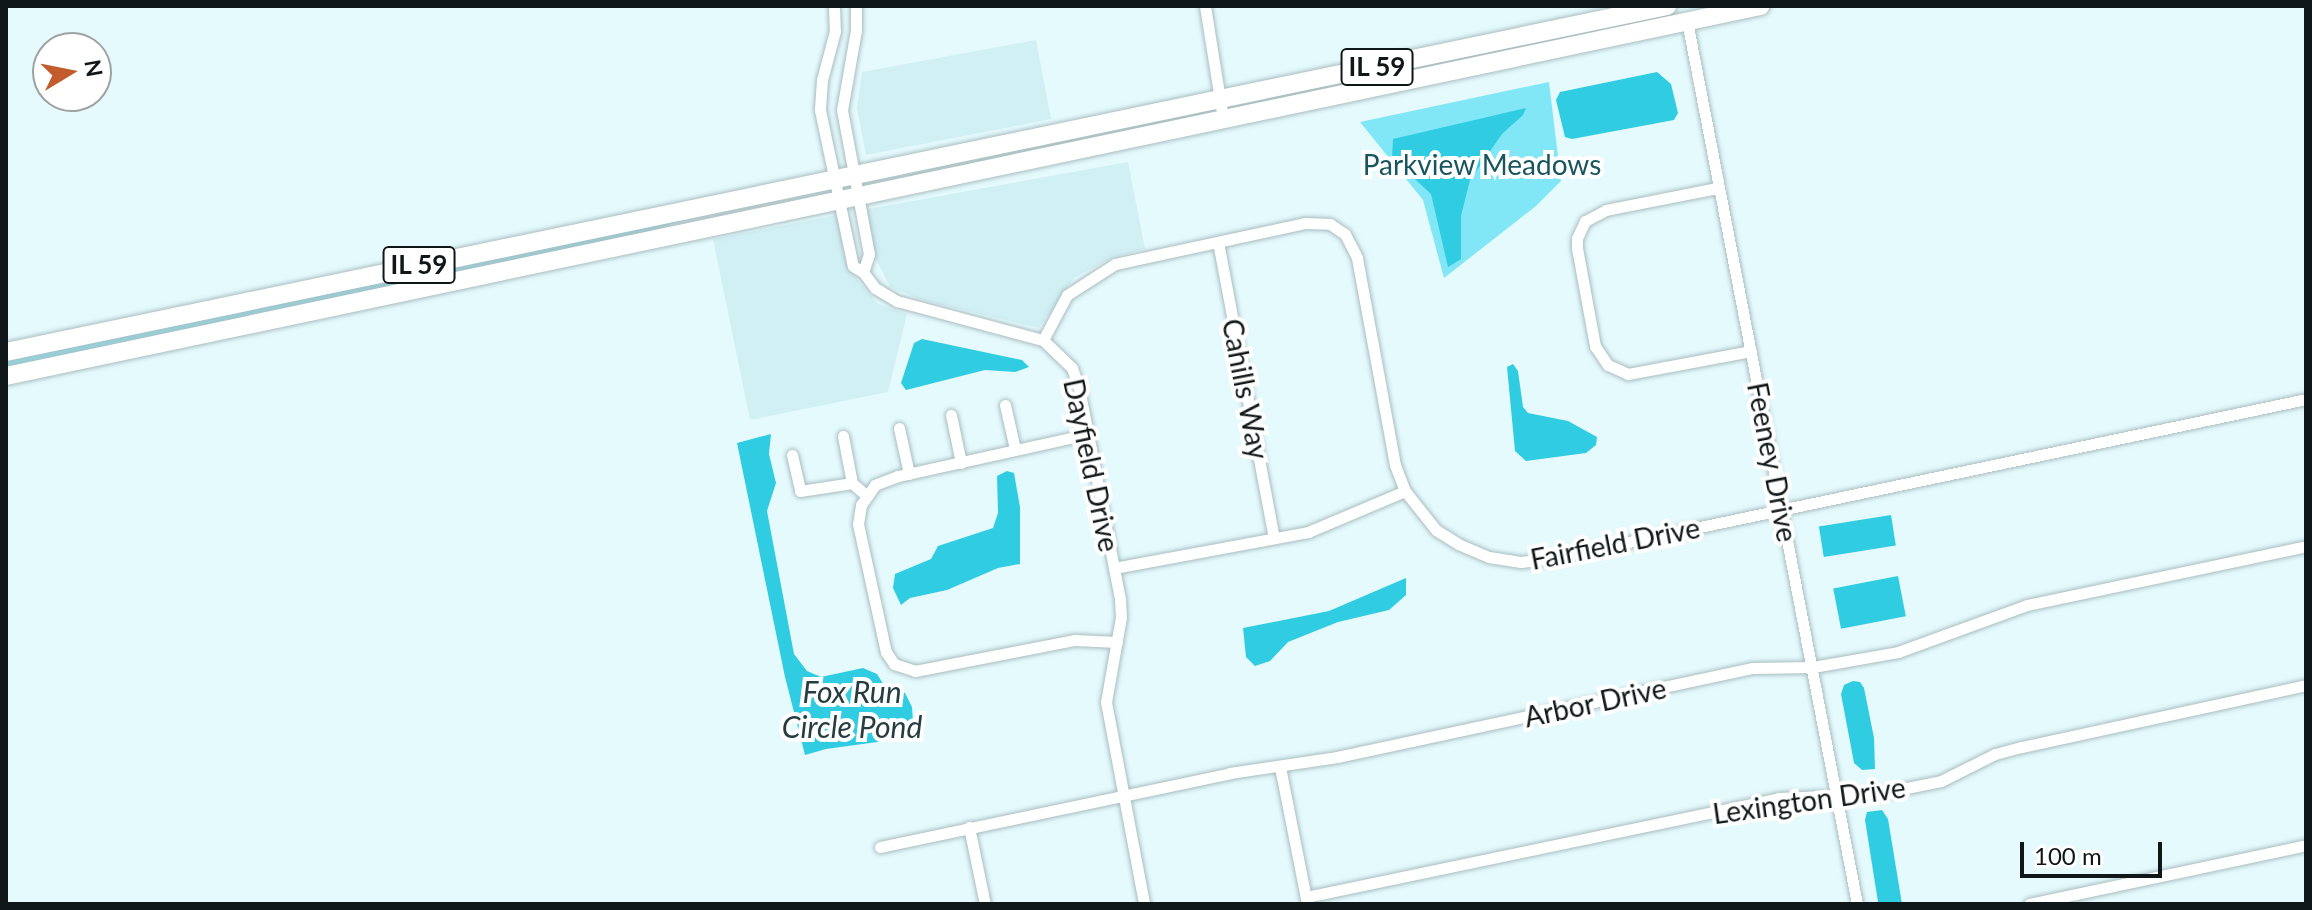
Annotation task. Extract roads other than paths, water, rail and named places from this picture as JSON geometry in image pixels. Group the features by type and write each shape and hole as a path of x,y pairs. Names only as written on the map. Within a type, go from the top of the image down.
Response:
{"main road":[{"name":"IL 59","path":"1222,109 1667,6"},
{"name":"IL 59","path":"6,376 856,185 1222,109 1760,6"},
{"name":"IL 59","path":"6,352 835,190"}],"street":[{"name":"Dayfield Drive","path":"834,6 835,31 822,80 820,110 853,266 863,272 875,288 897,301 1043,340 1072,368 1120,599 1117,642 1106,702 1144,904"},
{"path":"856,6 854,49 842,102 869,254 863,272"},
{"path":"1205,6 1222,109"},
{"name":"Feeney Drive","path":"1687,21 1717,188 1839,795 1857,904"},
{"path":"1717,188 1606,210 1585,221 1577,238 1577,248 1595,346 1608,365 1628,374 1751,351"},
{"name":"Fairfield Drive","path":"1043,340 1067,295 1102,271 1126,261 1315,222 1330,224 1345,234 1357,258 1395,465 1405,491 1436,530 1458,544 1489,557 1521,562 1553,558 2306,399"},
{"name":"Cahills Way","path":"1218,242 1274,537"},
{"path":"1005,405 1015,449"},
{"path":"951,415 961,463"},
{"path":"899,428 909,474"},
{"path":"1088,434 909,474 875,485 861,505 858,524 886,652 894,664 915,671 1075,640 1117,642"},
{"path":"843,436 852,483 867,496"},
{"path":"792,455 800,491 852,483"},
{"path":"1114,568 1308,532 1405,491"},
{"name":"Arbor Drive","path":"880,847 1753,668 1813,667 1898,652 2027,605 2305,549"},
{"name":"Lexington Drive","path":"1306,900 1778,798 1877,794 1941,781 1995,754 2306,685"},
{"path":"1280,767 1306,900"},
{"path":"969,827 985,904"},
{"path":"2029,904 2306,845"}],"water":[{"path":"1657,72 1671,84 1678,113 1674,120 1572,139 1565,137 1556,100 1560,92"},
{"path":"1526,108 1523,115 1502,134 1470,180 1461,216 1461,259 1448,267 1431,194 1392,158 1393,139"},
{"path":"922,339 1022,360 1029,367 1015,372 985,370 906,390 901,383 914,343"},
{"path":"1513,364 1518,371 1523,407 1528,413 1568,421 1597,437 1596,445 1586,453 1526,461 1515,451 1507,367"},
{"name":"Fox Run Circle Pond","path":"771,434 769,454 776,483 767,511 794,654 807,671 821,677 863,668 877,674 884,685 905,693 912,707 914,737 826,749 805,755 785,677 737,443"},
{"name":"Fox Run Circle Pond","path":"1007,471 1014,473 1020,507 1020,564 998,568 947,590 910,598 901,605 893,588 895,574 931,559 938,546 993,528 998,513 997,476"},
{"path":"1891,515 1896,546 1824,557 1819,526"},
{"path":"1898,576 1906,616 1841,629 1833,589"},
{"path":"1406,578 1406,595 1389,610 1338,622 1288,642 1270,661 1255,666 1246,657 1243,628 1329,611"},
{"path":"1860,682 1864,688 1874,738 1875,769 1862,770 1854,763 1841,694 1844,685"},
{"path":"1882,810 1888,819 1902,904 1878,902 1865,820 1867,812"}],"park label":[{"name":"Parkview Meadows","path":"1482,164"}]}
